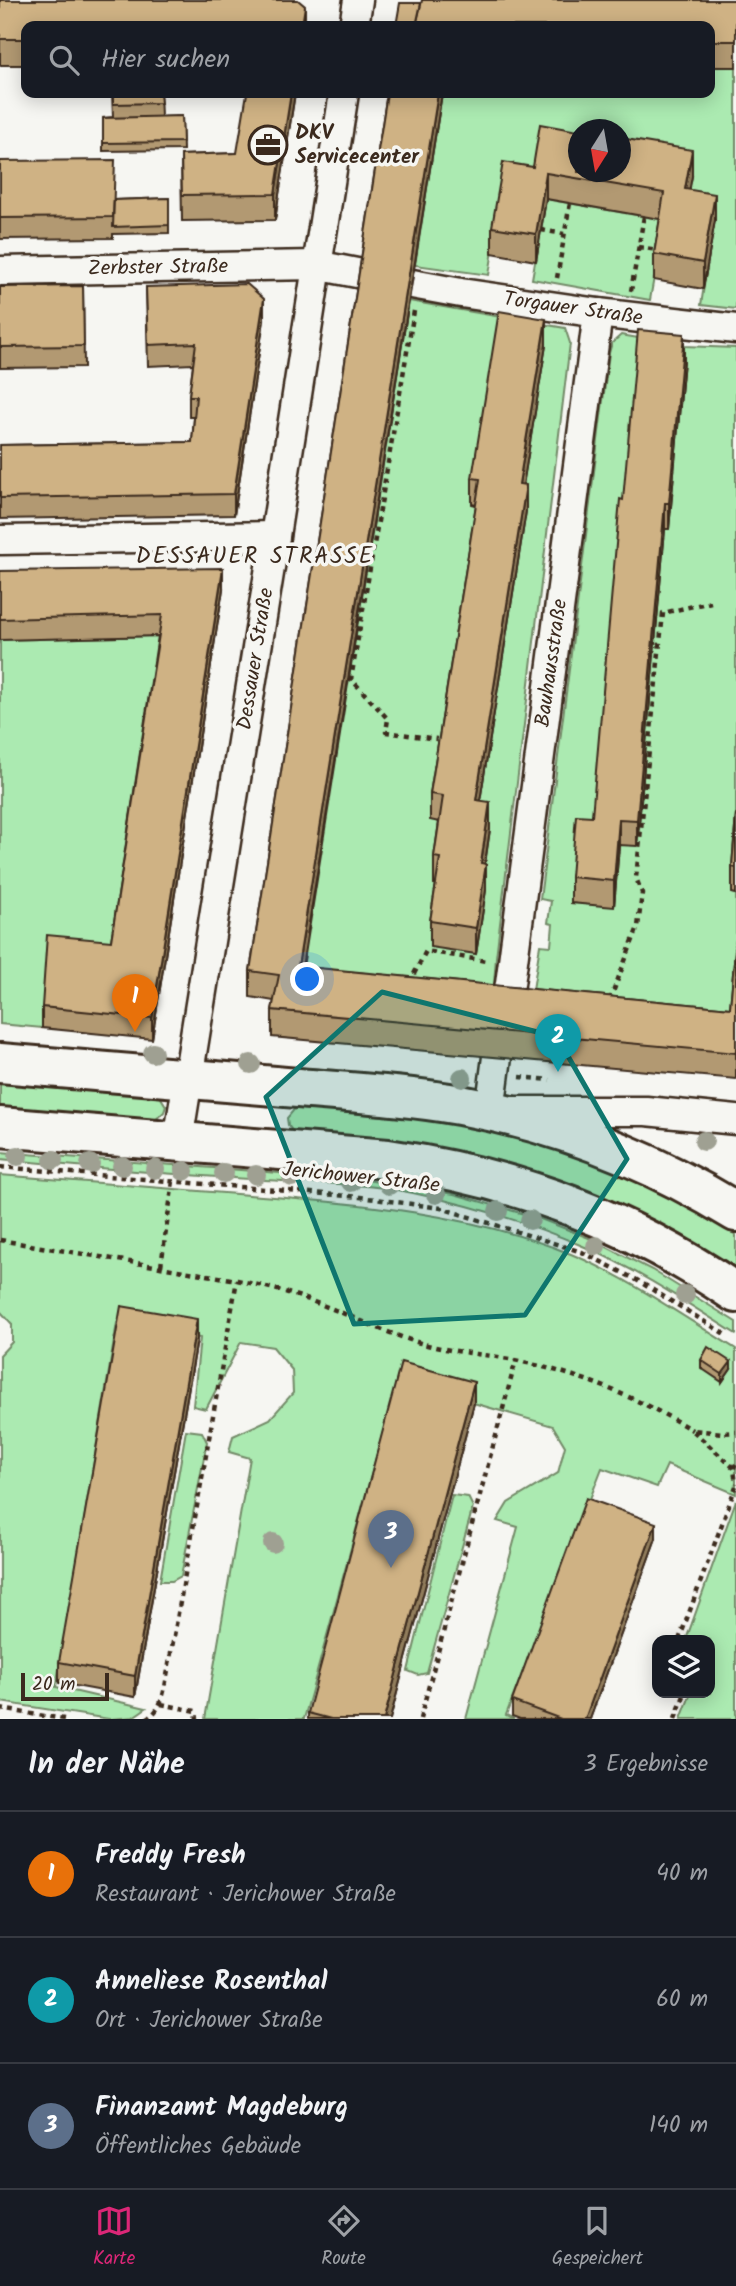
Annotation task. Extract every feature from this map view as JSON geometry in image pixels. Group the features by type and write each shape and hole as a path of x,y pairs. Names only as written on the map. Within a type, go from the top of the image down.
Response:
{"main road":[{"path":"0,1063 404,1097 490,1111 562,1130 629,1155 736,1212"},
{"name":"Jerichower Straße","path":"0,1127 388,1159 475,1174 550,1197 618,1224 671,1251 736,1293"}],"street":[{"path":"355,21 358,0"},
{"name":"Dessauer Straße","path":"178,1141 343,98"},
{"path":"316,265 362,274"},
{"name":"Zerbster Straße","path":"0,271 316,265"},
{"name":"Torgauer Straße","path":"415,284 552,307 736,329"},
{"name":"Bauhausstraße","path":"503,1012 512,966 598,313"},
{"path":"0,540 275,536"},
{"path":"497,1057 490,1111 646,1111 736,1120"}],"path":[{"path":"552,307 570,203"},
{"path":"626,317 644,216"},
{"path":"541,230 564,234"},
{"path":"638,247 659,250"},
{"path":"415,284 351,679 388,719 386,732 437,739"},
{"path":"610,1001 638,927 642,892 636,877 663,612 711,602"},
{"path":"414,974 426,951 512,966"},
{"path":"161,1266 178,1141"},
{"name":"Jerichower Straße","path":"0,1167 360,1196 441,1208 582,1252 635,1279 728,1336"},
{"path":"0,1240 237,1280 313,1301 422,1344 516,1360 604,1385 645,1403 692,1430 735,1466 736,1485 681,1635"},
{"path":"146,1719 153,1716 161,1704 237,1280"},
{"path":"420,1719 516,1360"},
{"path":"692,1430 736,1432"},
{"path":"676,1719 683,1698"},
{"path":"161,1704 196,1711 197,1719"},
{"path":"0,1709 64,1719"}],"highlighted area":[{"path":"382,992 557,1037 627,1159 525,1315 354,1324 266,1097"}],"green space":[{"path":"715,67 736,67 736,309 701,305 714,221 631,170 631,119 568,119 568,165 533,193 503,188 489,275 415,265 441,98 715,98"},
{"path":"546,199 664,220 650,300 532,279"},
{"path":"409,301 565,328 570,343 496,957 492,1011 298,992"},
{"path":"621,335 684,346 736,348 736,840 732,893 736,894 736,965 730,1034 529,1015 540,945 551,946 553,924 548,923 551,901 540,899 609,353 612,343"},
{"path":"162,636 111,962 47,956 42,1028 0,1024 0,640"},
{"path":"0,1079 158,1093 166,1106 164,1112 153,1122 0,1112"},
{"path":"297,1106 419,1115 502,1132 584,1158 662,1193 736,1235 736,1273 294,1133 287,1118"},
{"path":"0,1152 360,1179 454,1194 538,1218 589,1238 652,1270 736,1322 736,1334 605,1256 543,1230 456,1203 413,1193 331,1183 156,1173 0,1159"},
{"path":"0,1175 290,1198 412,1212 492,1228 571,1254 634,1286 736,1349 736,1494 667,1465 657,1487 602,1468 506,1715 514,1719 466,1719 518,1527 497,1521 508,1503 558,1473 565,1446 553,1426 397,1381 304,1719 205,1719 250,1458 229,1452 233,1436 270,1419 293,1393 292,1370 273,1347 241,1342 206,1409 193,1406 200,1338 117,1323 56,1687 146,1708 133,1717 109,1719 0,1702 0,1355 12,1342 12,1324 0,1311"},
{"path":"186,1430 202,1432 207,1442 181,1576 172,1581 160,1581"},
{"path":"452,1495 468,1497 473,1507 427,1673 418,1675 408,1671"},
{"path":"736,1500 736,1719 681,1719 689,1698 715,1698 715,1635 688,1635"}],"building":[{"path":"0,0 298,0 305,6 303,21 21,21 21,39 0,39"},
{"path":"422,0 736,0 736,41 715,41 715,21 417,21"},
{"path":"400,3 421,3 417,21 397,21"},
{"path":"113,98 160,98 161,103 113,104"},
{"path":"246,98 290,98 275,194 182,195 181,155 237,153"},
{"path":"386,98 437,98 298,966 730,1008 736,939 736,1053 272,1010 279,975 250,971"},
{"path":"182,116 183,142 103,143 103,118"},
{"path":"540,124 568,129 568,177 546,173 536,234 492,227 503,162 533,167"},
{"path":"631,140 692,150 685,189 715,194 703,263 654,254 664,193 599,182 631,182"},
{"path":"115,160 113,217 0,218 0,161"},
{"path":"169,198 169,225 113,227 114,200"},
{"path":"247,284 264,299 234,494 0,498 0,445 192,442 196,396 189,396 196,343 148,345 146,287"},
{"path":"83,286 84,346 0,347 0,287"},
{"path":"499,311 546,319 519,484 526,485 476,800 490,802 481,863 486,864 476,928 430,921 440,858 434,857 443,796 430,794 480,479 472,478"},
{"path":"638,330 684,334 669,503 665,503 637,820 619,819 614,881 571,877 576,815 592,816"},
{"path":"223,568 152,1018 42,1007 47,935 111,941 162,615 0,619 0,571"},
{"path":"736,814 736,868 732,867"},
{"path":"121,1306 197,1319 135,1676 59,1662"},
{"path":"708,1347 731,1362 722,1374 701,1360"},
{"path":"401,1362 474,1382 384,1719 331,1719 308,1713"},
{"path":"586,1498 656,1523 585,1719 561,1719 512,1701"}],"place":[{"name":"DKV Servicecenter","path":"268,145"},
{"name":"Freddy Fresh","path":"135,1032"},
{"name":"Anneliese Rosenthal","path":"558,1072"},
{"name":"Finanzamt Magdeburg","path":"391,1568"}],"district":[{"name":"DESSAUER STRASSE","path":"255,557"}]}
